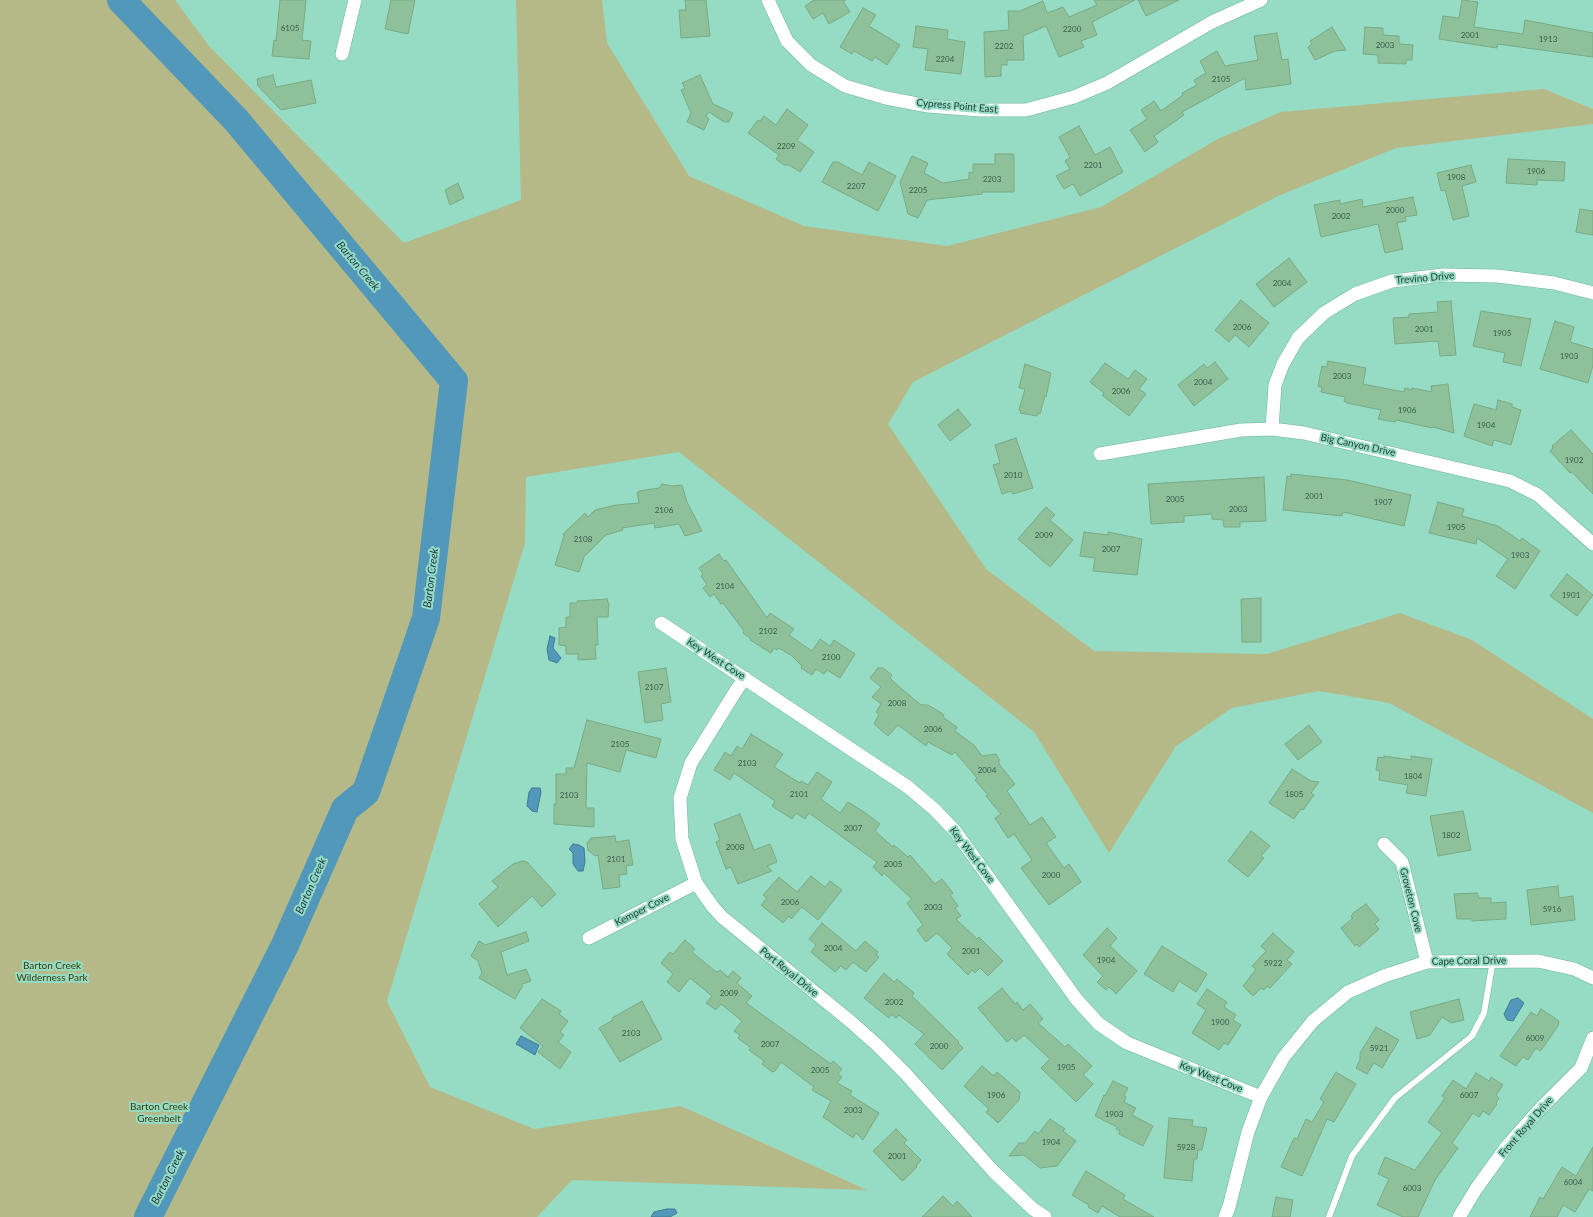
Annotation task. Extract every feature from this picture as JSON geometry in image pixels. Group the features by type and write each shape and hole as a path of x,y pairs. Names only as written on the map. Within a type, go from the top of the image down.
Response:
{"street":[{"path":"342,54 355,0"},
{"name":"Cypress Point East","path":"768,0 787,41 811,65 845,86 886,98 914,103 979,110 1026,110 1074,97 1107,83 1212,22 1261,0"},
{"name":"Trevino Drive","path":"1272,429 1275,385 1283,364 1298,338 1324,313 1355,294 1392,281 1443,274 1497,276 1554,282 1593,293"},
{"name":"Big Canyon Drive","path":"1100,454 1241,430 1272,429 1304,433 1510,481 1538,495 1593,544"},
{"name":"Key West Cove","path":"661,623 908,787 934,809 955,831 1077,1000 1099,1024 1127,1043 1261,1097"},
{"name":"Port Royal Drive","path":"745,678 691,763 680,798 682,839 696,883 712,907 722,917 850,1021 877,1045 905,1073 994,1172 1033,1209 1045,1217"},
{"name":"Groveton Cove","path":"1384,844 1402,862 1427,962"},
{"name":"Kemper Cove","path":"589,938 696,883"},
{"name":"Cape Coral Drive","path":"1225,1217 1229,1207 1248,1132 1261,1097 1283,1058 1313,1021 1348,992 1384,976 1427,962 1538,960 1574,969 1593,978"},
{"name":"Front Royal Drive","path":"1459,1217 1476,1189 1507,1146 1540,1108 1581,1068 1593,1038"}],"lane":[{"path":"1329,1217 1352,1156 1395,1098 1472,1036 1484,1013 1493,960"}],"green space":[{"path":"0,0 175,0 209,46 404,243 521,200 516,0 602,0 607,43 689,176 804,226 947,246 1101,207 1218,139 1281,112 1544,89 1593,109 1593,124 1396,148 1278,196 913,382 888,424 986,569 1094,651 1267,654 1400,613 1472,640 1593,719 1593,813 1389,703 1319,691 1232,708 1176,746 1109,853 1034,732 679,452 526,477 525,543 387,1001 430,1087 534,1129 681,1106 867,1190 572,1180 537,1217 0,1217"}],"water":[{"path":"550,636 555,638 553,648 561,658 557,663 549,660 547,649"},
{"path":"532,788 540,788 541,792 537,812 532,811 527,806 529,792"},
{"path":"573,844 584,848 585,862 583,871 578,871 573,864 573,853 569,849"},
{"path":"1518,998 1524,1003 1513,1021 1507,1020 1504,1014 1511,1000"},
{"path":"521,1036 539,1045 535,1055 516,1044"},
{"path":"675,1209 677,1213 670,1217 651,1217 654,1212"}],"building":[{"path":"280,0 306,0 302,40 311,41 309,59 272,56 274,40 276,41"},
{"path":"391,0 415,0 408,34 385,29"},
{"path":"685,0 706,0 710,36 681,38 679,10 686,10"},
{"path":"814,0 846,0 843,1 850,12 829,24 823,13 813,19 805,6"},
{"path":"1094,0 1135,0 1092,22 1097,35 1081,41 1084,47 1059,57 1046,26 1023,36 1024,60 1007,60 1007,65 1001,65 1001,76 985,77 984,32 1009,30 1008,11 1020,11 1043,1 1047,13 1063,7 1069,17 1097,5"},
{"path":"1138,0 1179,0 1146,16"},
{"path":"1462,0 1478,2 1474,27 1523,34 1525,20 1593,33 1593,57 1498,44 1497,48 1439,39 1443,16 1459,18"},
{"path":"863,8 876,15 869,26 900,45 887,65 875,57 872,61 854,51 852,54 840,47"},
{"path":"916,26 948,30 947,39 965,42 961,74 925,70 928,49 913,47"},
{"path":"1332,27 1346,50 1335,51 1315,60 1308,47 1312,44 1310,41"},
{"path":"1365,27 1383,28 1383,35 1399,36 1399,44 1413,45 1412,60 1406,60 1406,64 1378,63 1378,55 1363,54"},
{"path":"1277,33 1282,60 1288,59 1291,84 1246,90 1245,78 1182,112 1184,115 1154,136 1158,142 1145,152 1130,130 1147,119 1141,110 1154,101 1161,111 1183,95 1182,93 1197,85 1194,80 1206,73 1200,61 1217,51 1225,66 1258,60 1254,36"},
{"path":"273,75 276,87 311,80 316,103 281,110 258,86 257,79"},
{"path":"700,75 713,104 733,113 729,122 724,122 709,112 706,116 709,119 704,130 687,122 691,113 681,90 685,88 682,83"},
{"path":"787,109 808,125 797,140 814,152 800,172 789,165 784,165 776,159 779,155 748,133 758,120 760,121 764,116 776,125"},
{"path":"1079,126 1095,155 1110,147 1123,172 1080,196 1073,184 1064,189 1056,176 1070,169 1065,161 1070,157 1059,137"},
{"path":"995,154 1014,154 1014,192 982,192 982,194 927,200 918,218 908,214 900,182 912,156 928,163 924,173 943,183 969,179 969,172 973,173 973,164 995,164"},
{"path":"1508,159 1565,162 1564,181 1537,180 1537,185 1506,183"},
{"path":"833,162 838,162 862,175 869,162 896,176 878,211 822,182"},
{"path":"1471,165 1476,182 1462,186 1469,216 1453,220 1445,190 1441,191 1437,173"},
{"path":"458,183 464,198 450,205 445,190"},
{"path":"1413,197 1417,215 1405,217 1406,221 1397,223 1403,249 1385,253 1378,224 1321,237 1314,205 1340,200 1340,204 1362,199 1363,207"},
{"path":"1580,209 1593,211 1593,235 1576,232"},
{"path":"1289,258 1307,282 1274,307 1256,284"},
{"path":"1241,300 1269,323 1249,347 1235,335 1229,342 1215,330"},
{"path":"1451,301 1456,355 1440,356 1438,341 1395,344 1393,318 1409,317 1409,314 1438,312 1437,302"},
{"path":"1481,311 1531,319 1521,366 1503,362 1505,353 1473,346"},
{"path":"1555,321 1574,327 1570,342 1593,349 1593,365 1588,383 1540,369"},
{"path":"1328,361 1366,368 1363,384 1404,392 1405,388 1412,390 1412,388 1432,392 1431,386 1448,384 1454,433 1433,427 1396,420 1395,422 1378,419 1381,410 1347,403 1344,401 1345,397 1321,392 1322,387 1318,386 1322,366 1327,367"},
{"path":"1215,362 1228,379 1194,406 1178,385 1204,364 1207,368"},
{"path":"1105,363 1128,379 1135,370 1147,379 1139,389 1146,394 1129,416 1102,395 1104,393 1090,382"},
{"path":"1025,364 1051,373 1046,397 1045,396 1040,414 1038,413 1037,416 1020,413 1021,411 1019,410 1025,389 1019,388"},
{"path":"1498,400 1512,404 1512,407 1521,410 1511,445 1494,440 1492,446 1464,436 1474,404 1496,410"},
{"path":"958,409 971,425 950,441 938,425"},
{"path":"1571,430 1593,454 1593,494 1572,472 1570,473 1550,451 1553,448 1552,446"},
{"path":"1016,438 1033,488 1013,494 1011,491 1002,494 993,465 1000,463 995,445"},
{"path":"1291,474 1347,480 1411,495 1404,526 1343,512 1342,516 1283,510 1287,476 1291,477"},
{"path":"1264,477 1266,521 1240,522 1240,527 1224,527 1223,520 1212,519 1212,514 1184,516 1184,522 1151,524 1148,484"},
{"path":"662,484 672,486 682,485 687,502 702,531 685,536 679,524 655,528 654,523 622,528 623,530 606,535 584,557 579,572 555,565 564,536 563,534 585,513 588,517 595,510 616,505 639,503 637,493 639,491 659,488"},
{"path":"1438,502 1464,509 1462,516 1498,526 1520,541 1522,538 1540,551 1515,589 1496,576 1508,559 1477,538 1476,544 1429,533"},
{"path":"1046,507 1055,515 1050,520 1073,540 1050,567 1018,539"},
{"path":"1084,532 1108,535 1108,532 1142,539 1137,575 1093,571 1095,558 1080,556"},
{"path":"719,554 724,561 726,560 767,618 770,613 794,629 789,635 812,651 820,639 830,646 834,640 855,654 840,678 827,670 824,674 816,669 812,675 801,668 802,666 792,656 779,648 777,650 774,648 771,653 750,640 751,639 743,633 744,631 723,603 721,604 714,594 710,597 703,588 707,585 701,576 703,574 699,568"},
{"path":"1567,574 1593,595 1577,616 1550,596"},
{"path":"1261,598 1261,642 1242,642 1241,599"},
{"path":"607,599 609,605 608,617 597,617 598,645 595,645 596,659 578,660 578,654 566,654 566,646 559,645 559,628 566,627 566,617 570,617 570,603 577,603 577,601"},
{"path":"666,668 671,702 661,704 663,720 645,723 638,672"},
{"path":"878,668 883,668 892,675 890,678 921,705 928,705 943,714 944,718 957,727 955,731 974,745 982,756 996,754 999,759 999,764 1015,784 1007,791 1030,825 1042,817 1056,837 1046,843 1064,868 1069,864 1081,882 1049,905 1021,868 1032,860 1014,834 1008,838 995,818 1001,814 986,796 988,795 975,780 977,778 955,752 952,755 928,742 926,746 898,725 888,736 874,724 879,714 876,712 881,704 872,697 881,687 870,678"},
{"path":"587,720 661,739 656,758 626,750 620,772 587,763 586,808 594,808 594,827 554,824 556,774 566,774 566,768 574,768"},
{"path":"1309,725 1322,742 1298,760 1285,744"},
{"path":"751,734 783,754 774,767 800,783 801,781 808,785 817,772 832,782 821,799 840,813 848,802 864,812 880,824 875,831 893,847 894,845 908,857 910,855 935,884 942,879 953,893 950,895 958,906 955,908 961,916 956,919 977,939 979,937 1003,961 988,976 980,968 975,973 972,970 968,975 947,954 952,948 937,933 926,942 917,930 923,925 907,903 912,899 884,873 882,876 873,867 877,862 809,813 805,819 796,813 792,819 772,806 775,801 734,773 730,780 714,770 725,752 731,756 737,746 742,749"},
{"path":"1384,756 1411,760 1411,756 1432,759 1426,796 1406,793 1408,785 1379,780 1380,771 1376,770 1378,757 1384,758"},
{"path":"1292,769 1311,781 1319,782 1311,793 1314,795 1294,819 1269,803"},
{"path":"1463,811 1471,850 1438,856 1430,816"},
{"path":"740,814 754,850 770,844 777,862 767,866 772,871 738,884 731,867 726,869 716,842 720,840 714,824"},
{"path":"1251,831 1270,846 1261,856 1264,858 1248,877 1228,861"},
{"path":"615,836 616,842 629,840 633,865 626,866 627,874 619,875 620,887 603,889 598,855 595,856 588,850 587,843 591,838"},
{"path":"523,861 527,862 556,894 542,907 532,896 498,927 479,904 498,887 492,881 513,864"},
{"path":"811,876 825,887 830,881 842,890 818,920 802,907 791,919 789,916 783,923 761,905 767,898 763,895 779,877 797,892"},
{"path":"1558,886 1559,898 1573,896 1575,920 1531,925 1527,890"},
{"path":"1477,893 1479,898 1491,898 1491,903 1506,902 1506,919 1472,921 1472,919 1457,919 1454,894"},
{"path":"1366,904 1379,920 1375,924 1379,929 1359,947 1357,944 1355,946 1341,928 1353,918 1351,917 1353,913"},
{"path":"822,923 856,951 865,941 878,952 876,955 879,957 866,972 853,962 846,970 841,966 835,972 811,952 816,945 809,939"},
{"path":"1107,928 1117,938 1110,946 1137,971 1116,994 1109,987 1106,990 1097,982 1103,976 1083,955"},
{"path":"526,932 529,941 501,952 507,975 526,969 531,981 522,984 523,985 515,999 479,978 482,973 478,961 471,956 479,941 485,945"},
{"path":"1273,933 1294,952 1287,960 1292,964 1270,988 1267,986 1264,990 1261,988 1253,996 1243,986 1256,969 1252,966 1266,951 1261,946"},
{"path":"685,940 695,949 692,952 715,971 718,972 720,970 728,977 733,971 741,978 737,983 752,996 746,1003 831,1064 833,1061 842,1069 838,1074 842,1077 837,1083 852,1091 850,1095 879,1113 863,1140 856,1133 853,1138 823,1117 831,1101 812,1090 814,1087 781,1062 775,1071 772,1072 762,1064 764,1061 749,1050 751,1048 738,1038 740,1035 734,1031 742,1021 721,1004 716,1010 706,1003 712,996 690,978 679,992 667,982 673,974 661,963 670,952 673,954"},
{"path":"1162,946 1207,974 1196,992 1179,981 1173,992 1144,974"},
{"path":"884,973 894,982 897,979 914,993 912,996 959,1042 958,1043 963,1048 942,1070 915,1044 924,1034 899,1015 896,1018 891,1014 889,1018 864,998"},
{"path":"1002,988 1015,1004 1017,1002 1023,1010 1030,1004 1043,1019 1038,1023 1065,1047 1068,1044 1092,1066 1083,1075 1093,1084 1076,1102 1041,1068 1050,1059 1024,1035 1016,1042 1012,1038 1007,1042 978,1008"},
{"path":"1207,989 1227,1002 1224,1007 1236,1015 1233,1020 1241,1025 1228,1045 1224,1043 1219,1050 1192,1033 1206,1010 1197,1004"},
{"path":"542,999 561,1011 559,1014 568,1021 560,1032 564,1035 558,1042 571,1052 560,1069 538,1052 543,1046 520,1028"},
{"path":"1459,999 1464,1020 1451,1023 1442,1017 1430,1035 1417,1039 1410,1012"},
{"path":"642,1001 662,1039 620,1062 599,1028 613,1020 612,1018"},
{"path":"1541,1009 1559,1021 1558,1026 1542,1049 1540,1051 1536,1048 1528,1060 1523,1057 1516,1066 1500,1056 1531,1012 1537,1016"},
{"path":"1376,1027 1399,1040 1382,1068 1374,1063 1367,1074 1356,1068 1360,1060 1360,1053"},
{"path":"982,1066 994,1076 997,1072 1020,1092 1019,1100 998,1123 986,1112 989,1109 964,1086"},
{"path":"1336,1072 1356,1084 1334,1122 1327,1119 1302,1176 1281,1167 1294,1138 1297,1139 1306,1119 1312,1122 1324,1102 1320,1099"},
{"path":"1476,1073 1489,1081 1491,1077 1503,1085 1496,1095 1499,1098 1496,1103 1497,1104 1489,1115 1483,1111 1479,1117 1473,1113 1452,1143 1458,1148 1435,1180 1418,1217 1403,1217 1377,1205 1389,1179 1378,1174 1385,1157 1415,1170 1442,1133 1428,1122 1445,1098 1442,1096 1453,1080 1466,1089"},
{"path":"1113,1081 1128,1088 1124,1096 1126,1097 1124,1102 1136,1108 1132,1115 1153,1126 1143,1146 1119,1134 1120,1131 1116,1129 1117,1127 1095,1116 1104,1095 1105,1096"},
{"path":"1169,1118 1193,1120 1192,1126 1207,1128 1202,1150 1198,1150 1197,1159 1194,1159 1192,1181 1164,1178"},
{"path":"1050,1119 1065,1129 1063,1131 1076,1141 1057,1166 1040,1168 1024,1155 1009,1156 1019,1143 1025,1143 1035,1131 1038,1134"},
{"path":"896,1129 907,1140 904,1143 921,1160 916,1166 917,1167 904,1180 901,1180 873,1151"},
{"path":"1593,1147 1593,1191 1589,1189 1575,1212 1563,1205 1557,1217 1530,1217 1540,1197 1543,1199 1562,1167 1576,1176"},
{"path":"1086,1171 1125,1195 1123,1199 1154,1217 1120,1217 1102,1206 1098,1213 1088,1207 1089,1205 1072,1195"},
{"path":"943,1196 953,1206 957,1201 972,1217 922,1217"},
{"path":"1276,1197 1293,1200 1290,1217 1272,1217"}],"waterway":[{"name":"Barton Creek","path":"121,0 236,120 454,381 426,618 366,792 345,809 285,945 148,1217"}],"park label":[{"name":"Barton Creek Wilderness Park","path":"52,972"},
{"name":"Barton Creek Greenbelt","path":"159,1112"}]}
